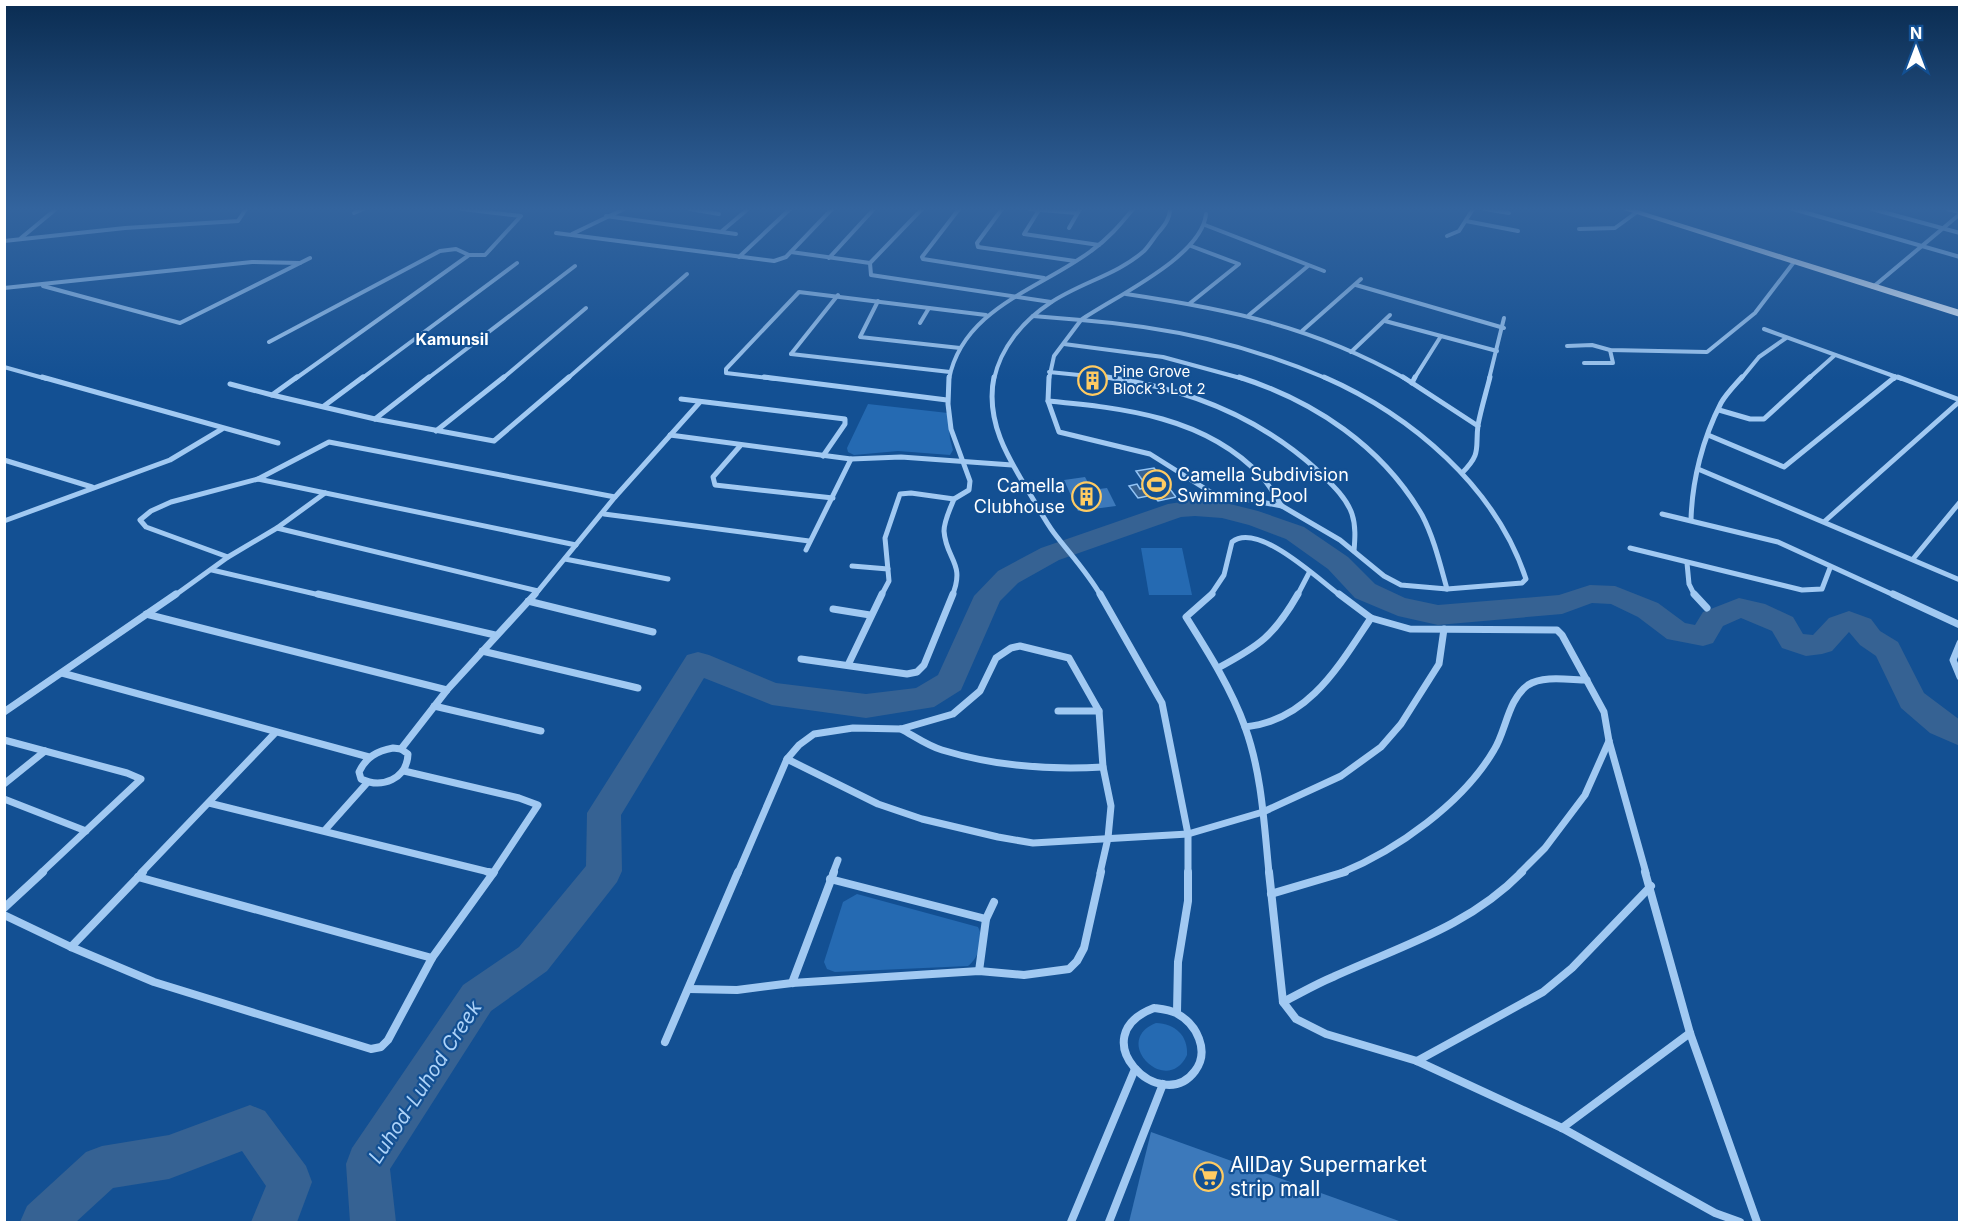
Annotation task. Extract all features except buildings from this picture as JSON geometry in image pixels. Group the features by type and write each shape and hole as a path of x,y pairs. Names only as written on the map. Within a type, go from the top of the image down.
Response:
{"main road":[{"path":"1808,266 1959,314"}],"street":[{"path":"4,288 213,266"},
{"path":"39,285 80,298 180,323 293,266"},
{"path":"269,342 411,266"},
{"path":"272,395 454,266"},
{"path":"324,406 514,266"},
{"path":"375,419 575,266"},
{"path":"870,266 871,275 1051,302"},
{"path":"969,266 1044,278"},
{"path":"801,659 906,674 917,672 924,665 958,582 957,566 948,548 944,530 954,500 969,490 970,474 961,463 947,400 950,372 960,348 986,315 1065,266"},
{"path":"1120,266 1051,302 1024,324 1005,348 996,369 992,387 994,421 1000,441 1012,465 1059,541 1095,583 1162,703 1188,834 1188,901 1178,962 1177,1012"},
{"path":"1033,316 1082,320 1154,327 1208,337 1297,365 1350,390 1396,418 1449,459 1462,472 1505,531 1521,562 1526,579 1514,585 1447,589 1401,585 1384,576 1340,540 1282,506 1212,493 1150,454 1116,444 1063,434 1057,429 1048,401 1049,372 1054,356 1082,320 1126,294 1164,266"},
{"path":"1189,304 1236,266"},
{"path":"1249,315 1308,266"},
{"path":"1309,266 1324,271"},
{"path":"1567,346 1592,345 1610,350 1707,352 1755,313 1791,266"},
{"path":"1873,286 1897,266"},
{"path":"230,384 375,419 488,441 499,439 687,274"},
{"path":"1302,331 1361,279"},
{"path":"1356,285 1504,328"},
{"path":"947,400 726,373 726,369 799,292 812,291 986,315"},
{"path":"1126,294 1249,315 1302,331 1351,352 1412,383 1457,410 1478,426"},
{"path":"838,295 791,354 950,372"},
{"path":"878,301 860,337 960,348"},
{"path":"436,431 465,410 586,308"},
{"path":"920,323 929,308"},
{"path":"1351,352 1390,315"},
{"path":"1462,472 1471,464 1478,451 1478,426 1504,328 1504,318"},
{"path":"1385,321 1497,351"},
{"path":"1764,329 1959,400 1825,521"},
{"path":"1412,383 1441,336"},
{"path":"1691,520 1692,490 1708,435 1722,401 1759,357 1786,338"},
{"path":"1064,344 1139,353 1222,371 1304,404 1340,426 1368,446 1393,474 1421,514 1432,539 1447,589"},
{"path":"1584,363 1613,363 1610,350"},
{"path":"1719,410 1750,419 1764,419 1834,355"},
{"path":"4,367 278,443"},
{"path":"1049,372 1097,375 1150,384 1200,398 1244,416 1265,428 1301,453 1337,491 1353,512 1357,528 1354,551"},
{"path":"1708,435 1784,467 1896,377"},
{"path":"681,399 844,419 845,424 823,456"},
{"path":"1048,401 1109,406 1191,428 1217,440 1244,458 1263,476 1282,506"},
{"path":"401,749 447,690 495,635 538,591 604,514 615,497 700,402"},
{"path":"4,520 170,459 222,429"},
{"path":"670,435 851,459 901,456 961,463 1012,465"},
{"path":"228,557 146,527 140,520 151,511 171,502 258,479 329,442 615,497"},
{"path":"740,446 713,477 715,485 833,498"},
{"path":"806,550 851,459"},
{"path":"4,460 92,487"},
{"path":"1698,469 1825,521 1959,580"},
{"path":"258,479 576,546"},
{"path":"848,665 870,615 889,580 885,538 900,494 911,493 954,500"},
{"path":"4,712 228,557 277,528 325,494"},
{"path":"1913,559 1959,502"},
{"path":"604,514 809,541"},
{"path":"1662,514 1778,542 1830,568 1959,625"},
{"path":"277,528 538,591"},
{"path":"1252,536 1282,550 1309,573 1371,618 1410,629 1557,630 1562,634 1604,712 1609,741 1690,1033 1756,1219 1740,1222 1715,1213 1562,1128 1417,1061 1326,1034 1296,1019 1282,1002 1259,781 1245,728 1218,668 1186,617 1207,602 1227,569 1231,542 1236,538 1252,536"},
{"path":"1630,548 1802,590 1822,589 1830,568"},
{"path":"565,559 668,579"},
{"path":"1687,563 1687,584 1691,593 1707,608"},
{"path":"852,566 888,568"},
{"path":"212,570 495,635"},
{"path":"1218,668 1252,651 1268,638 1288,612 1309,573"},
{"path":"528,601 653,632"},
{"path":"833,609 870,615"},
{"path":"146,614 447,690"},
{"path":"1245,728 1272,723 1307,700 1326,683 1371,618"},
{"path":"788,759 878,804 971,832 1033,843 1188,834 1263,812 1341,776 1381,747 1413,707 1439,664 1444,629"},
{"path":"1959,643 1953,652 1954,669 1959,677"},
{"path":"665,1042 788,759 799,745 814,734 853,728 901,729 953,714 980,691 996,658 1004,651 1020,646 1069,658 1099,711 1103,767 1111,806 1108,838 1084,948 1077,961 1069,969 1024,975 979,971 792,983 737,990 689,989"},
{"path":"482,651 638,688"},
{"path":"62,673 369,757"},
{"path":"1271,894 1333,876 1388,849 1455,798 1494,752 1520,694 1527,686 1536,682 1587,680"},
{"path":"434,706 540,731"},
{"path":"1058,711 1099,711"},
{"path":"901,729 940,750 1017,766 1070,769 1103,767"},
{"path":"71,946 275,733"},
{"path":"4,740 127,773 141,779 4,908"},
{"path":"1282,1002 1332,977 1408,947 1461,919 1505,889 1545,848 1585,795 1609,741"},
{"path":"385,749 401,749 408,754 409,762 404,771 386,782 367,783 361,779 359,772 369,757 385,749"},
{"path":"4,784 45,752"},
{"path":"4,915 154,981 371,1049 381,1047 388,1040 432,958 538,805 519,798 404,771"},
{"path":"325,830 367,783"},
{"path":"4,799 86,831"},
{"path":"209,802 493,873"},
{"path":"792,983 838,860"},
{"path":"138,877 432,958"},
{"path":"830,879 986,919"},
{"path":"1417,1061 1543,992 1572,968 1651,886"},
{"path":"979,971 986,919 994,902"},
{"path":"1154,1008 1177,1012 1197,1031 1202,1043 1203,1056 1198,1068 1190,1078 1177,1083 1153,1082 1135,1069 1124,1048 1127,1026 1143,1011 1154,1008"},
{"path":"1562,1128 1690,1033"},
{"path":"1071,1222 1135,1069"},
{"path":"1108,1222 1163,1084"}],"shaded area":[{"path":"868,404 948,413 953,450 950,455 898,451 854,455 848,452 847,448"},
{"name":"Camella Subdivision Swimming Pool","path":"1154,468 1176,497 1158,501 1153,495 1138,498 1129,486 1137,484 1140,489 1147,487 1136,471"},
{"path":"1141,548 1182,548 1192,595 1149,595"},
{"path":"857,894 978,927 981,943 978,953 968,966 835,972 827,969 824,962 843,902"},
{"path":"1156,1023 1169,1026 1179,1032 1187,1048 1187,1055 1178,1067 1167,1071 1156,1069 1140,1052 1139,1042 1143,1031"}],"waterway":[{"name":"Luhod-Luhod Creek","path":"373,1222 368,1164 477,998 533,959 604,871 604,813 698,663 772,694 866,706 923,699 950,682 988,596 1008,577 1050,554 1177,510 1195,508 1222,510 1258,519 1295,533 1338,563 1365,591 1398,606 1438,615 1562,604 1590,594 1615,595 1648,610 1677,632 1703,636 1713,619 1739,608 1755,611 1783,624 1792,641 1806,646 1822,644 1839,625 1849,621 1861,626 1870,638 1888,649 1912,700 1941,725 1960,734"},
{"name":"Luhod-Luhod Creek","path":"43,1222 102,1168 169,1157 250,1126 290,1182 274,1222"}],"place":[{"name":"Pine Grove Block 3 Lot 2","path":"1092,381"},
{"name":"Camella Subdivision Swimming Pool","path":"1156,485"},
{"name":"Camella Clubhouse","path":"1086,496"},
{"name":"AllDay Supermarket strip mall","path":"1209,1177"}],"district":[{"name":"Kamunsil","path":"452,339"}]}
